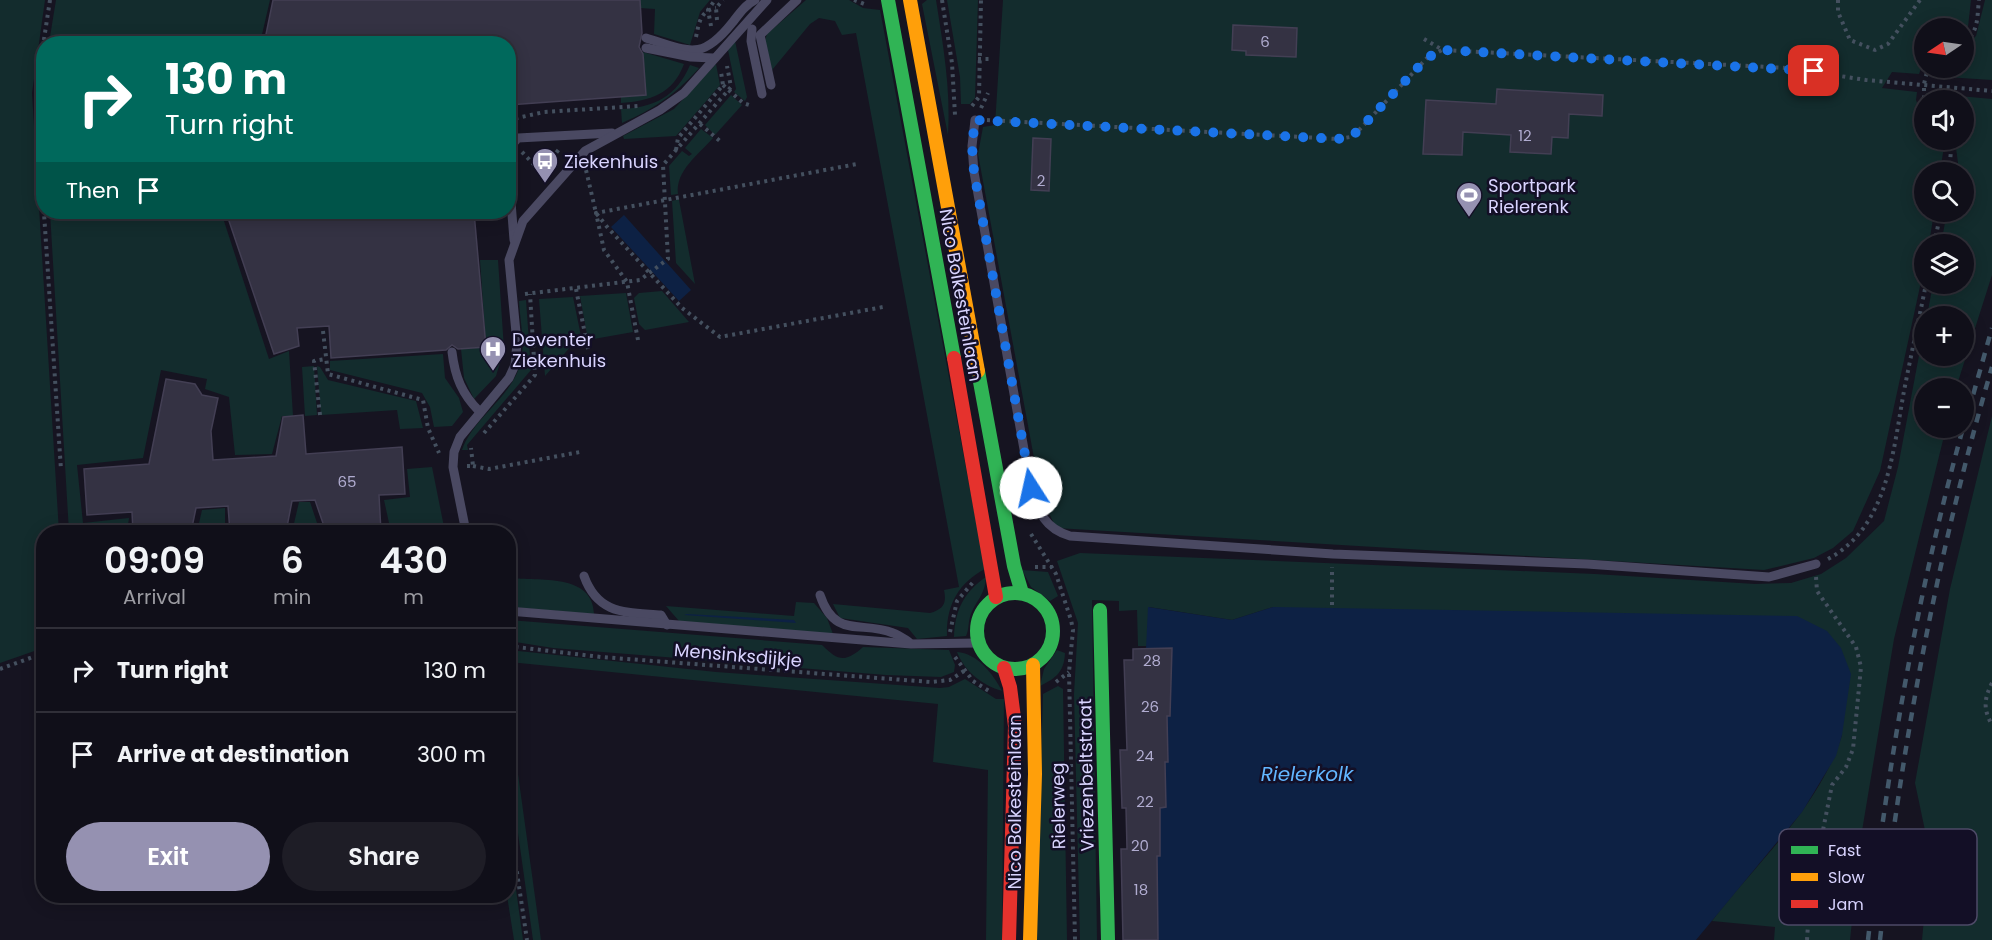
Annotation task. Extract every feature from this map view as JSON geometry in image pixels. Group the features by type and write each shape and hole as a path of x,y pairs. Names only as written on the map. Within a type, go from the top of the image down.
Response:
{"street":[{"name":"Nico Bolkesteinlaan","path":"888,0 993,570 996,597"},
{"name":"Nico Bolkesteinlaan","path":"910,0 1014,566 1022,593"},
{"path":"1022,593 1043,604 1053,625 1049,648 1033,665 1024,668 1004,668 988,659 978,643 977,622 981,612 996,597 1022,593"},
{"name":"Vriezenbeltstraat","path":"1100,610 1108,940"},
{"name":"Nico Bolkesteinlaan","path":"1030,940 1035,774 1033,665"},
{"name":"Nico Bolkesteinlaan","path":"1004,668 1010,687 1015,726 1009,940"}],"lane":[{"path":"713,58 691,57 646,43 692,51 712,44 748,4 755,0"},
{"path":"465,525 453,467 454,452 460,437 479,411 509,378 515,365 517,343 509,260 523,221 585,151 684,93 766,0"},
{"path":"771,85 760,35 797,0"},
{"path":"752,28 751,41 762,94"},
{"path":"975,120 972,146 974,172 1031,488 1039,514 1048,526 1070,536 1333,554 1587,564 1769,577 1816,564"},
{"path":"516,140 518,138 614,133"},
{"path":"512,219 514,245"},
{"path":"453,352 455,374 462,391 479,411"},
{"path":"584,576 601,604 618,611 661,615 667,625"},
{"path":"820,595 838,622 856,628 892,632 911,644"},
{"path":"516,612 911,644 978,643"}],"path":[{"path":"44,36 50,0"},
{"path":"981,0 979,97 972,107 955,119 1338,139 1350,137 1358,131 1427,58 1442,50"},
{"path":"1838,0 1838,12 1850,40 1875,50 1888,44 1920,0"},
{"path":"1974,31 1979,0"},
{"path":"692,51 701,18 708,10 716,8"},
{"path":"1424,39 1442,50 1787,68 1857,79 1992,91"},
{"path":"978,59 990,59"},
{"path":"1924,90 1926,78"},
{"path":"723,85 743,103 752,106"},
{"path":"516,118 543,112 644,106"},
{"path":"700,124 721,142"},
{"path":"530,294 640,280 668,259 663,165 683,143"},
{"path":"516,150 541,172 564,144 585,167 604,250 627,282 638,340"},
{"path":"596,213 857,164"},
{"path":"596,213 682,308 720,337 883,307"},
{"path":"44,219 61,470"},
{"path":"576,289 588,349"},
{"path":"1822,829 1832,785 1846,766 1853,748 1861,667 1856,647 1817,591 1816,564 1831,558 1856,538 1867,525 1883,492 1894,451 1924,294"},
{"path":"323,331 327,374 423,400 428,428 442,464"},
{"path":"320,415 314,361 326,359"},
{"path":"473,466 489,469 580,452"},
{"path":"1332,605 1333,554"},
{"name":"Rielerweg","path":"1052,567 1062,588 1073,630 1069,672 1075,940"},
{"name":"Mensinksdijkje","path":"516,647 601,657 920,681 946,681 964,671"},
{"path":"0,669 36,656"},
{"path":"1992,683 1986,697 1985,713 1992,725"},
{"path":"516,866 527,940"},
{"path":"1807,940 1808,925"}],"green space":[{"path":"0,0 45,0 40,36 36,36 36,64 32,93 36,158 36,219 40,219 59,525 36,525 36,650 0,663"},
{"path":"56,0 270,0 262,36 50,36"},
{"path":"640,0 710,0 700,12 690,45 654,34 655,9 640,8"},
{"path":"806,0 849,0 863,8 880,10 985,569 968,581 955,596 947,625 947,636 917,639 908,628 840,618 833,604 930,613 943,605 944,590 959,587 856,33 842,35 835,21 819,18 810,24 772,70 765,40 767,34"},
{"path":"927,0 936,0 939,17 947,84 948,135 922,4"},
{"path":"947,0 978,0 975,98 970,104 961,104 960,77"},
{"name":"Sportpark Rielerenk","path":"1003,0 1971,0 1969,18 1914,18 1914,74 1892,72 1882,88 1914,92 1914,150 1943,150 1942,162 1914,162 1914,222 1932,222 1931,234 1914,234 1914,294 1918,294 1880,471 1853,531 1833,548 1814,558 1764,570 1056,528 1041,496 978,154 983,127 995,125"},
{"path":"1985,0 1992,0 1992,80 1961,78 1974,78 1974,38"},
{"path":"735,41 747,97 745,101 734,92 736,89 728,50"},
{"path":"643,52 684,64 674,82 659,94 651,98 621,103 621,97 645,95"},
{"path":"716,64 720,85 676,136 624,139 623,136 674,109"},
{"path":"690,65 699,68 682,86 654,106 622,123 621,109 644,106 663,98 678,85"},
{"path":"731,95 742,105 715,135 705,125"},
{"path":"1974,97 1992,99 1992,275 1974,332 1974,306 1929,306 1931,294 1974,294 1974,234 1943,234 1945,222 1974,222 1974,162 1958,162 1956,150 1974,150"},
{"path":"701,129 713,138 684,170 678,186 678,194 671,195 669,166 682,151 689,156 692,154 685,148"},
{"path":"679,199 695,284 676,263 672,201"},
{"path":"50,219 223,219 269,359 289,351 293,416 282,416 272,454 235,455 229,397 205,389 207,379 161,370 143,458 77,465 83,523 129,518 128,525 69,525"},
{"path":"480,260 498,260 504,349 496,376 474,399 464,378 461,349 486,347"},
{"path":"662,291 689,322 645,330 639,324 634,298 639,293"},
{"path":"626,293 633,332 588,340 580,296"},
{"path":"573,297 582,341 572,345 545,376 539,299"},
{"path":"526,300 531,370 467,445 468,450 462,450 475,427 502,396 517,374 523,346 519,301"},
{"path":"443,354 445,378 459,398 463,412 452,426 434,427 430,407 422,393 330,370 330,361"},
{"path":"314,366 317,415 305,416 302,367"},
{"path":"317,366 328,380 416,401 423,428 400,429 397,410 321,415"},
{"path":"1917,366 1963,366 1959,378 1915,378"},
{"path":"1914,382 1914,438 1944,438 1894,639 1862,829 1789,829 1818,786 1832,761 1842,735 1273,607 1232,620 1149,607 1147,646 1138,646 1137,610 1119,611 1119,601 1092,600 1097,940 1080,940 1074,694 1078,623 1057,561 1080,553 1595,574 1755,584 1791,583 1821,574 1846,558 1884,521 1898,467"},
{"path":"1992,416 1992,940 1922,940 1923,925 1977,925 1977,829 1925,829 1915,783 1950,589"},
{"path":"432,467 444,525 389,525 384,500 410,497 407,469"},
{"path":"299,502 310,502 318,525 294,525"},
{"path":"225,508 225,525 199,525 202,510"},
{"path":"1022,570 1048,572 1058,596 1050,601 1031,587"},
{"path":"986,577 982,594 972,611 966,636 954,637 956,618 962,602 966,595"},
{"path":"516,578 549,580 575,585 585,592 591,601 594,614 516,608"},
{"path":"796,602 814,603 827,618 833,634 679,621 666,606 794,616"},
{"path":"516,621 822,645 837,657 842,658 851,656 863,647 949,650 955,665 954,672 941,677 886,675 553,648 516,642"},
{"path":"1057,650 1065,653 1061,670 1055,677 1040,686 1044,669"},
{"path":"516,651 716,672 940,688 949,687 965,679 996,699 1004,699 1002,940 986,940 988,770 933,762 938,704 516,663"},
{"path":"957,652 978,660 989,671 1002,691 969,672"},
{"path":"1058,686 1063,689 1067,940 1036,940 1043,694"},
{"path":"516,760 541,940 533,940 516,819"},
{"path":"1779,841 1779,925 1852,925 1850,940 1774,940 1775,927 1712,921"},
{"path":"516,890 523,940 514,940 508,903 516,903"}],"water":[{"path":"624,215 691,290 679,301 611,227"},
{"name":"Rielerkolk","path":"1148,607 1232,620 1273,607 1797,616 1827,631 1841,648 1851,674 1842,735 1836,756 1802,812 1788,829 1779,829 1779,840 1696,940 1139,940 1140,774"},
{"path":"684,615 794,620 796,623"}],"building":[{"path":"273,0 640,0 642,33 639,47 643,54 646,95 516,104 516,36 266,36"},
{"path":"1233,25 1297,28 1296,57 1246,55 1246,51 1232,50"},
{"path":"1497,89 1603,95 1602,116 1569,114 1568,138 1552,137 1551,154 1510,152 1511,135 1463,132 1462,155 1423,154 1426,100 1496,104"},
{"path":"1033,138 1051,139 1049,191 1031,190"},
{"path":"228,219 475,219 486,347 458,349 452,345 446,350 331,358 329,326 297,328 299,346 274,354"},
{"path":"166,379 195,384 202,395 218,398 211,431 213,460 276,456 283,417 303,415 306,454 402,447 405,494 379,495 381,525 324,525 315,500 292,501 287,525 229,525 228,506 196,508 192,525 133,525 132,512 87,515 84,469 149,464"},
{"path":"1172,648 1170,716 1167,716 1168,762 1165,762 1166,807 1160,808 1160,856 1157,856 1158,940 1123,940 1121,849 1127,849 1126,808 1122,808 1120,750 1127,750 1124,660 1133,660 1133,649"}],"railway":[{"path":"1974,392 1992,328"},
{"path":"1894,829 1910,723 1938,580 1954,508 1992,367"},
{"path":"1882,829 1905,682 1931,554 1960,438"},
{"path":"1868,940 1870,925"},
{"path":"1880,940 1882,925"}],"traffic: fast":[{"path":"888,0 954,358"},
{"path":"978,371 1014,566 1022,593"},
{"path":"1008,593 1022,593 1036,599 1047,610 1051,616 1053,631 1051,646 1042,658 1030,667 1008,669 994,663 983,652 977,638 977,624 983,610 994,599 1008,593"},
{"path":"1100,610 1108,940"}],"traffic: slow":[{"path":"910,0 978,371"},
{"path":"1030,940 1035,774 1033,665"}],"traffic: jam":[{"path":"954,358 996,597"},
{"path":"1004,668 1010,687 1015,726 1009,940"}],"place":[{"name":"Ziekenhuis","path":"545,184"},
{"name":"Sportpark Rielerenk","path":"1469,218"},
{"name":"Deventer Ziekenhuis","path":"493,372"}],"route":[{"path":"1031,488 974,172 972,146 975,120 1338,139 1350,137 1358,131 1427,58 1442,50 1814,71"}]}
